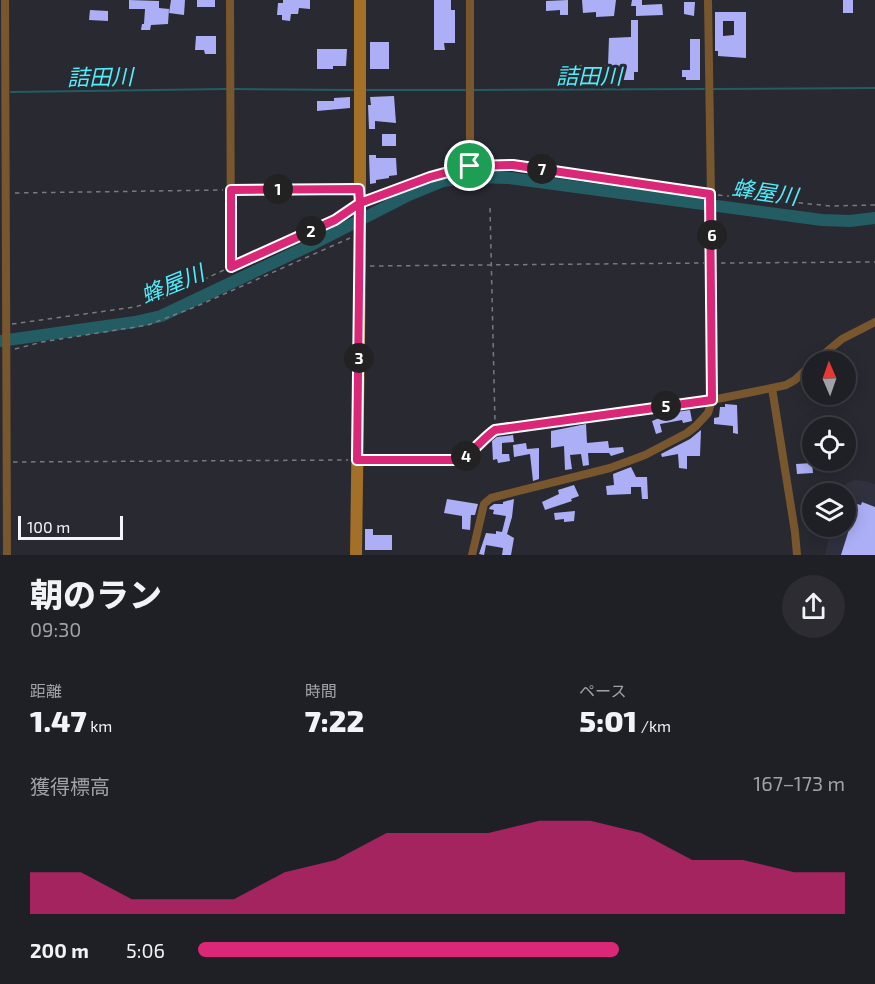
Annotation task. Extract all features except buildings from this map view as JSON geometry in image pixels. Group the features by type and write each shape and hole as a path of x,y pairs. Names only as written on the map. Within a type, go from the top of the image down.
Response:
{"street":[{"path":"5,0 7,555"},
{"path":"230,0 231,267"},
{"path":"356,555 360,266 360,0"},
{"path":"470,0 470,166"},
{"path":"472,555 484,504 491,498 610,468 645,455 687,434 708,413 712,400 712,215 708,0"},
{"path":"827,351 842,339 875,322"},
{"path":"357,460 459,460 469,455 483,439 495,430 712,400 786,385 802,373"},
{"path":"772,388 797,555"}],"path":[{"path":"5,327 135,307 164,298 335,220 360,206 430,177 470,166 513,165 710,196 831,206 875,205"},
{"path":"5,193 359,189"},
{"path":"490,208 495,430"},
{"path":"5,351 42,342 148,325 195,307 360,233"},
{"path":"360,266 875,262"},
{"path":"7,462 357,460"}],"shaded area":[{"path":"854,480 875,484 875,555 825,555 829,537 856,537 856,483 848,483"}],"waterway":[{"name":"詰田川","path":"713,89 875,88"},
{"name":"詰田川","path":"11,92 226,89"},
{"name":"詰田川","path":"234,89 353,90"},
{"name":"詰田川","path":"474,90 704,89"},
{"name":"詰田川","path":"367,90 465,90"},
{"name":"蜂屋川","path":"0,341 135,322 161,316 313,244 409,195 443,181 472,177 509,178 822,220 850,221 875,218"}],"route":[{"path":"470,166 430,177 360,203 359,189 231,190 231,267 335,220 360,203 357,460 459,460 469,455 483,439 495,430 712,400 710,194 513,165 470,166"}]}
